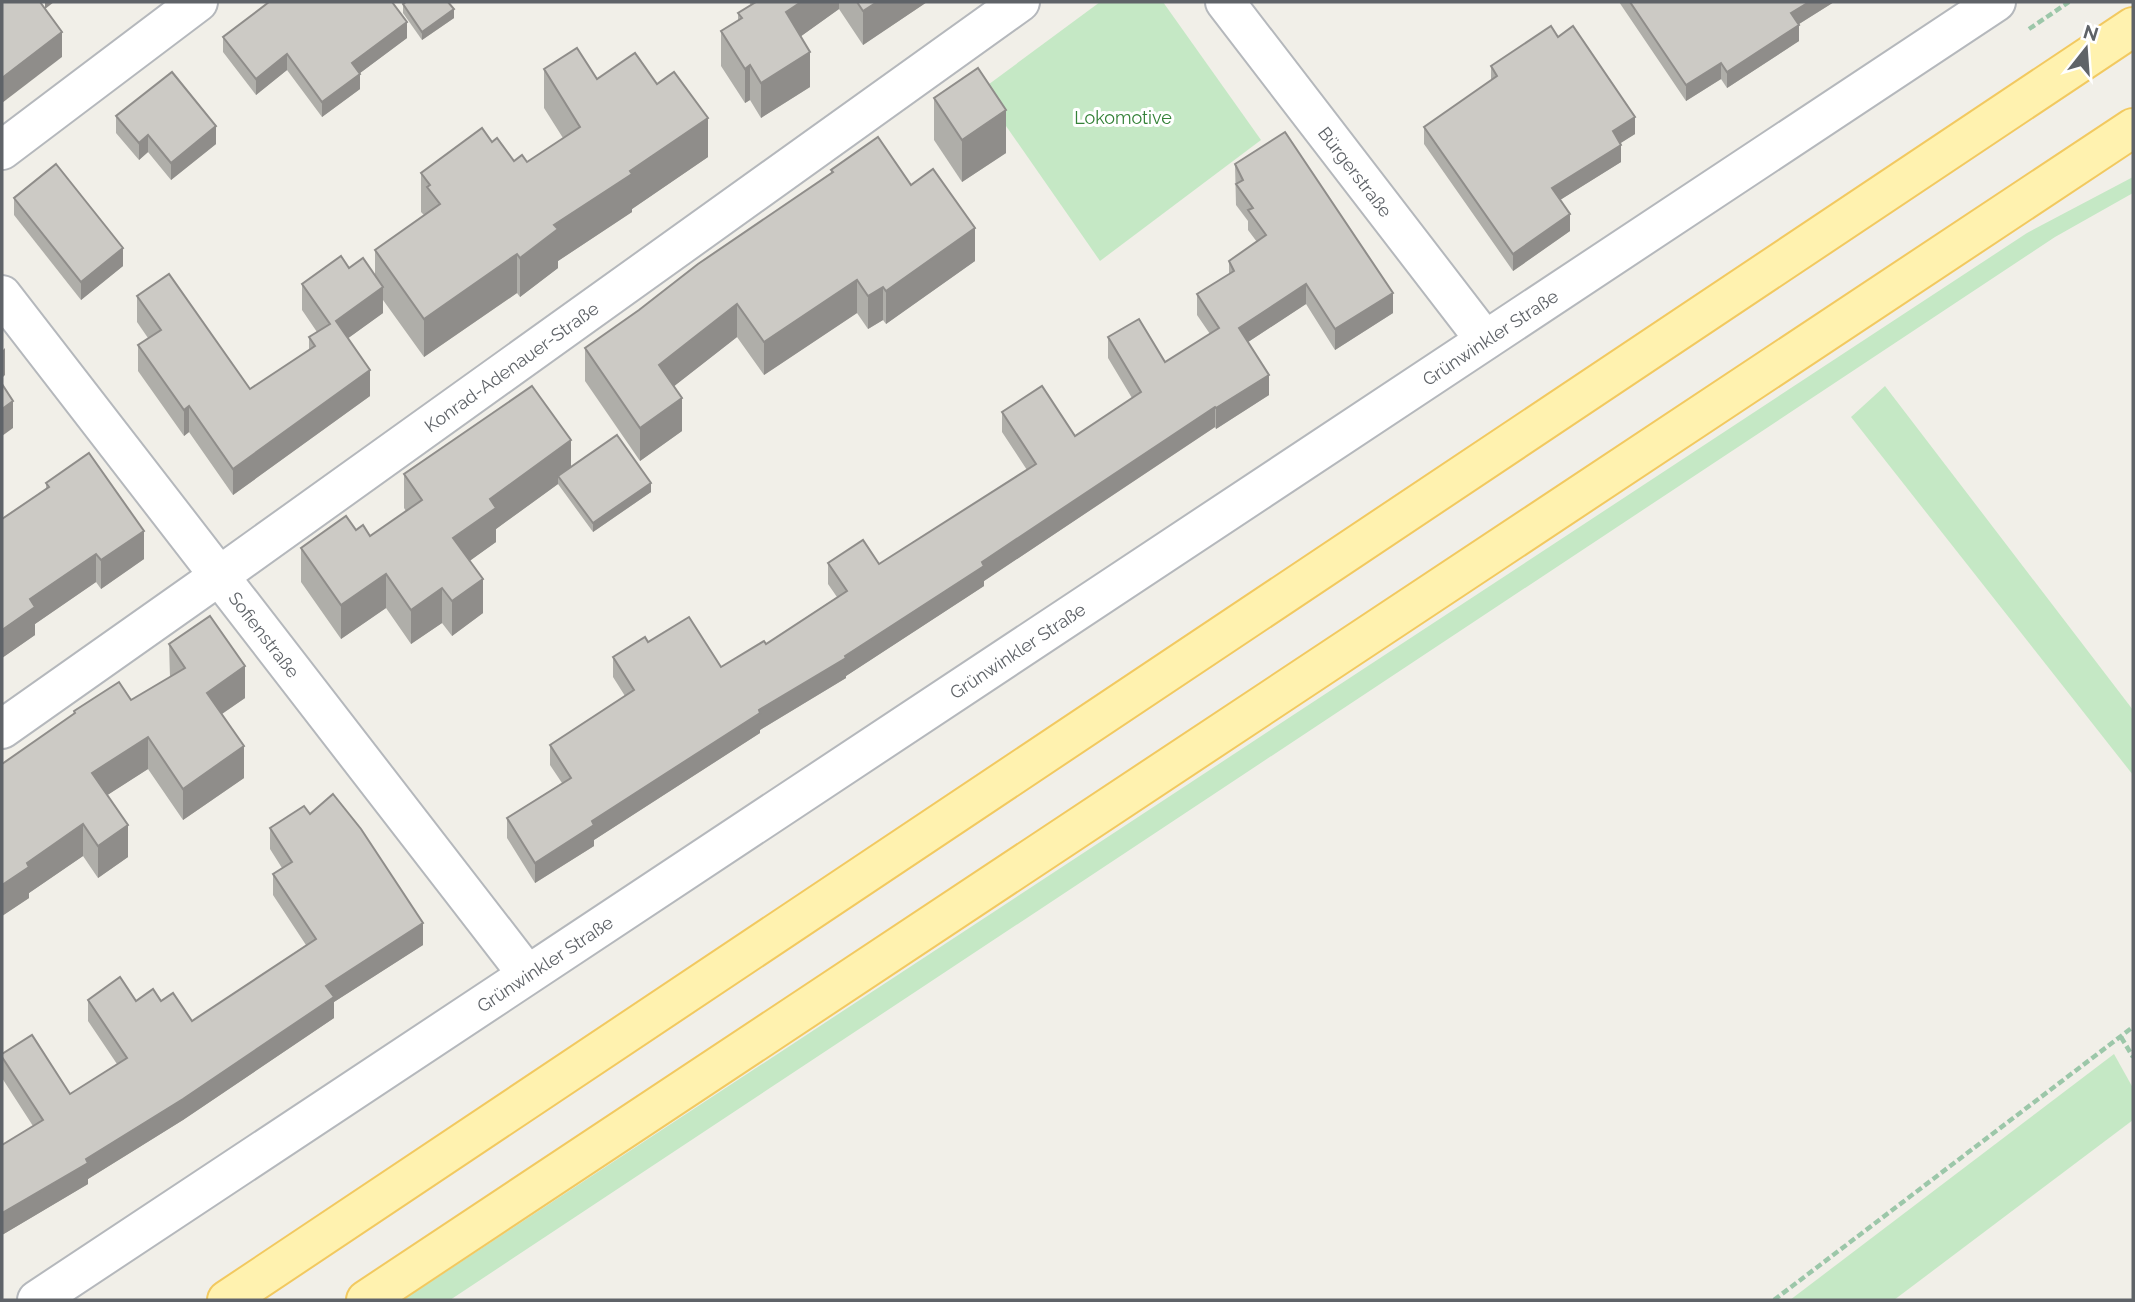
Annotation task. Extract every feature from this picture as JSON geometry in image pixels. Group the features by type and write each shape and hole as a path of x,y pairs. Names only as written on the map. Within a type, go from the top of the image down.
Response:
{"main road":[{"path":"226,1300 2133,27"},
{"path":"366,1300 2133,128"}],"street":[{"path":"2,150 198,2"},
{"name":"Konrad-Adenauer-Straße","path":"2,729 1020,2"},
{"name":"Bürgerstraße","path":"1225,2 1485,340"},
{"name":"Grünwinkler Straße","path":"37,1300 1996,2"},
{"name":"Sofienstraße","path":"2,295 527,974"}],"path":[{"path":"1774,1300 2133,1027"},
{"path":"2121,1037 2133,1056"}],"green space":[{"name":"Lokomotive","path":"1100,2 1163,2 1261,140 1100,261 981,90"},
{"path":"2133,177 2133,193 2055,237 450,1300 403,1300 2027,233"},
{"path":"1885,386 2133,710 2133,775 1851,417"},
{"path":"2114,1054 2133,1088 2133,1120 1894,1300 1790,1300"}],"building":[{"path":"2,2 40,2 62,32 2,78"},
{"path":"269,2 392,2 407,22 352,63 360,74 322,102 287,54 256,79 223,37"},
{"path":"448,2 454,9 422,32 403,4"},
{"path":"756,2 801,2 786,12 810,52 761,83 750,65 745,69 721,31 742,18 738,13"},
{"path":"857,2 877,2 863,11"},
{"path":"1630,2 1809,2 1791,13 1799,25 1727,72 1721,63 1686,85"},
{"path":"1551,26 1558,37 1573,26 1635,117 1613,131 1621,145 1552,188 1570,214 1513,254 1424,127 1497,76 1491,66"},
{"path":"577,48 597,79 635,53 657,84 674,72 708,118 630,171 632,174 554,225 558,229 520,258 517,254 424,319 375,250 440,204 427,187 430,185 421,173 482,128 492,142 497,138 514,161 522,155 527,162 580,127 544,69"},
{"path":"978,68 1006,110 962,140 934,98"},
{"path":"172,72 216,126 171,163 148,135 139,143 116,116"},
{"path":"1285,132 1393,293 1335,329 1306,284 1239,328 1269,375 1215,407 982,562 984,566 845,656 846,658 759,710 760,713 592,821 594,825 535,863 507,818 571,778 550,745 634,690 613,657 645,637 648,642 689,617 721,667 764,641 766,644 847,591 828,563 863,540 879,564 1036,464 1002,412 1042,386 1075,436 1141,392 1108,337 1139,319 1165,362 1219,328 1197,294 1234,271 1229,261 1266,235 1248,210 1253,208 1236,184 1243,180 1235,164"},
{"path":"878,137 911,185 933,169 975,228 886,291 883,287 868,296 857,280 764,342 737,304 659,365 682,398 640,428 585,348 698,264 833,172 831,170"},
{"path":"56,164 123,248 81,282 14,198"},
{"path":"341,256 349,268 363,258 383,287 336,321 370,370 233,469 189,406 184,410 138,345 161,330 137,296 169,274 250,389 315,346 309,337 330,324 302,284"},
{"path":"2,384 13,401 2,409"},
{"path":"532,386 571,440 490,499 496,508 453,538 483,579 452,601 442,588 411,610 386,574 341,605 301,548 346,516 356,530 363,525 370,536 422,500 404,474"},
{"path":"617,435 651,483 593,523 558,476"},
{"path":"89,453 144,531 101,560 96,554 30,599 35,607 2,630 2,519 49,487 46,483"},
{"path":"210,616 245,666 207,693 244,746 183,789 148,737 92,773 128,825 98,846 83,824 27,863 29,867 2,885 2,764 119,682 131,700 185,668 169,644"},
{"path":"333,794 361,829 423,923 326,986 334,997 183,1099 86,1159 88,1163 2,1213 2,1145 43,1120 2,1054 32,1035 70,1094 127,1058 88,1000 120,977 136,1001 153,989 161,1001 173,993 192,1021 316,939 273,874 292,862 270,828 304,806 310,814"}]}
